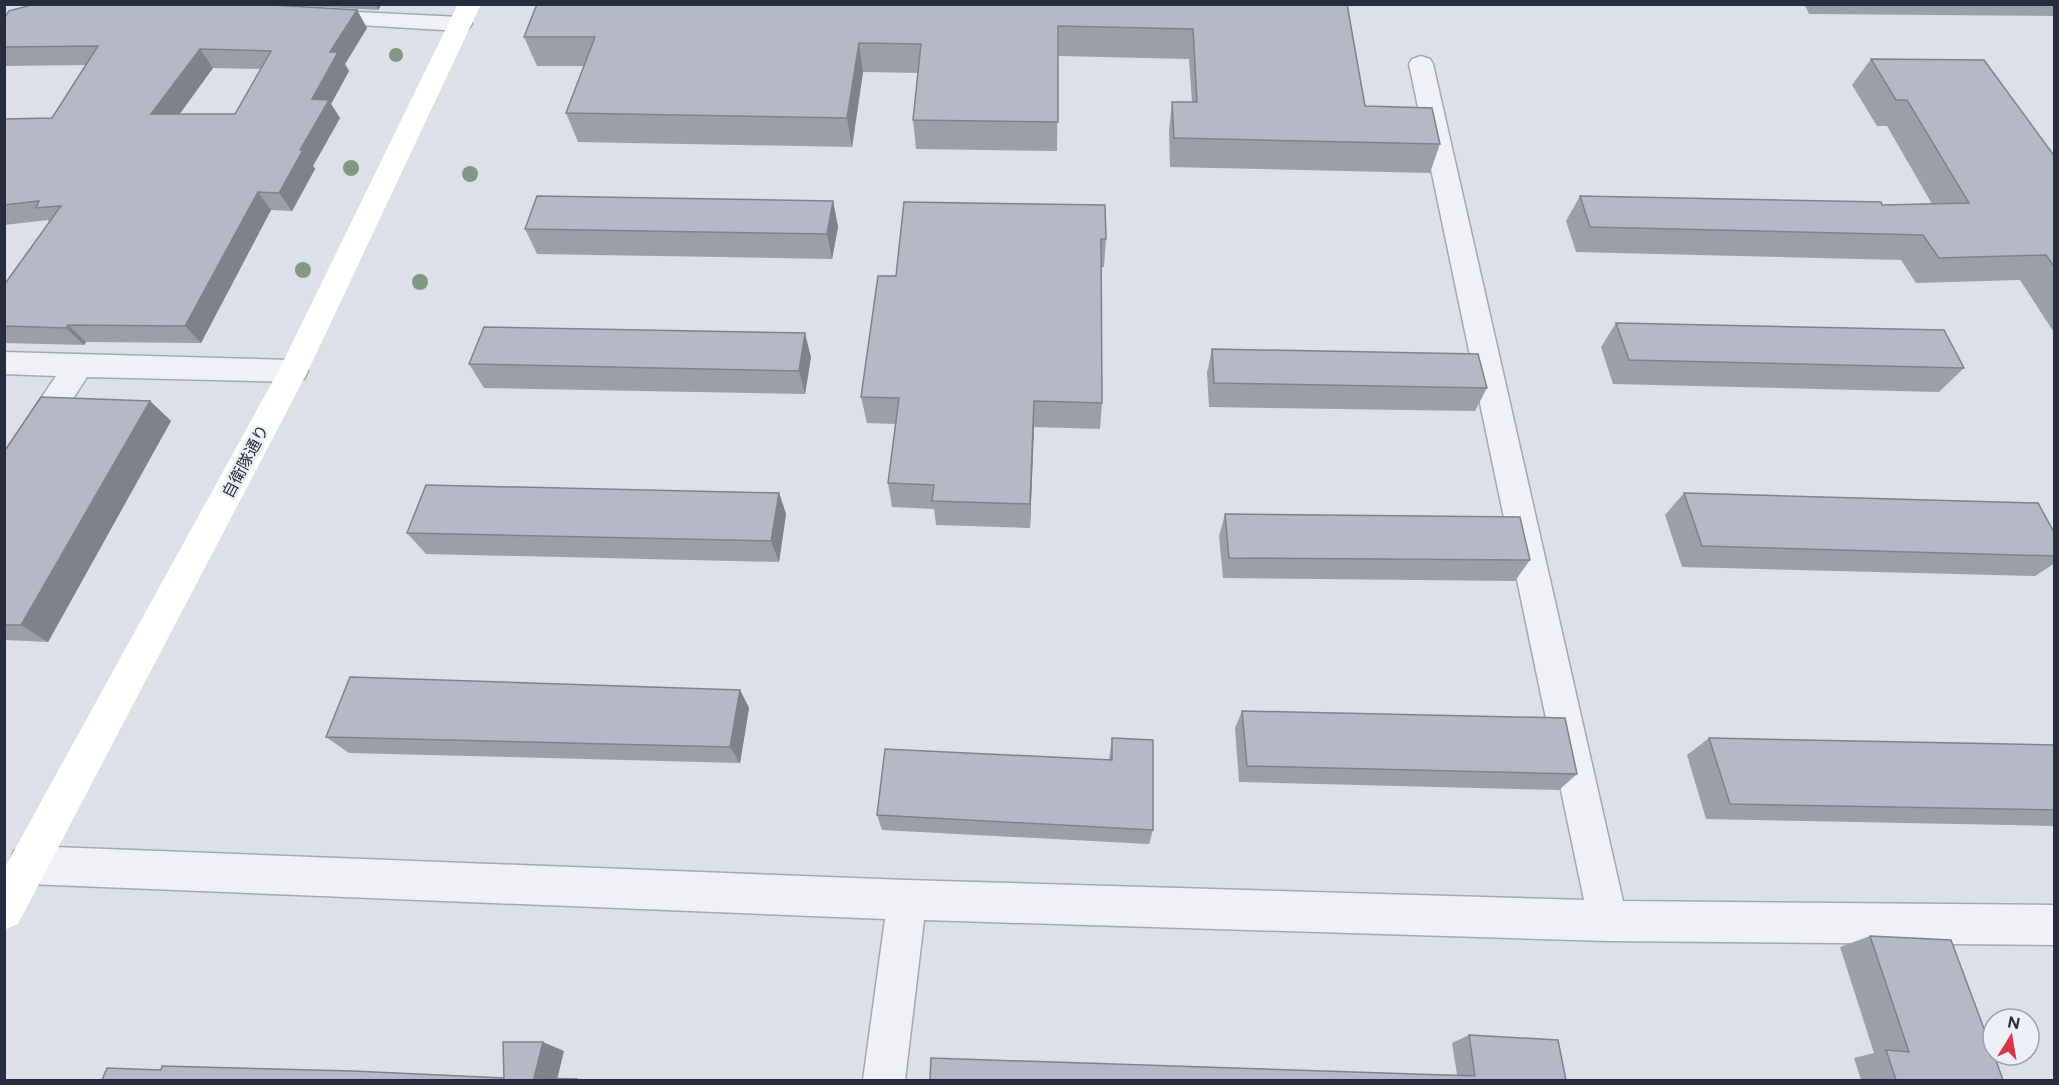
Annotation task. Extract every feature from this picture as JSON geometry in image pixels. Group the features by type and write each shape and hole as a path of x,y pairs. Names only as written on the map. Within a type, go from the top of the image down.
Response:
{"street":[{"path":"294,16 465,14"},
{"name":"自衛隊通り","path":"4,910 293,371 465,14"},
{"path":"1421,64 1608,921"},
{"path":"4,363 293,371"},
{"path":"4,480 78,366"},
{"path":"28,865 907,900 1608,921 2055,925"},
{"path":"884,1080 907,900"}],"building":[{"path":"35,4 255,4 357,10 330,52 338,52 312,99 329,100 300,150 303,150 279,193 258,192 185,326 68,325 66,328 4,326 4,285 61,206 36,208 39,201 4,205 4,119 52,118 98,46 4,47 4,18 9,11","holes":["200,49 271,51 235,114 151,114"]},
{"path":"537,4 1347,4 1365,106 1432,108 1440,144 1174,138 1172,102 1197,102 1193,29 1058,26 1058,122 913,120 921,44 859,43 847,118 566,113 595,37 524,37"},
{"path":"1871,59 1984,60 2055,157 2055,268 2046,255 1939,258 1923,235 1590,227 1580,196 1881,202 1882,205 1969,203 1907,100 1896,100"},
{"path":"537,196 833,201 827,234 525,229"},
{"path":"904,202 1105,205 1106,239 1101,239 1102,403 1034,401 1030,504 932,501 934,485 888,483 899,398 861,397 878,276 896,276"},
{"path":"1616,323 1944,330 1964,368 1629,360"},
{"path":"484,327 805,333 799,371 469,364"},
{"path":"1212,349 1478,354 1487,388 1214,383"},
{"path":"41,397 150,401 21,625 4,625 4,452"},
{"path":"426,485 779,493 771,541 407,533"},
{"path":"1684,493 2038,503 2055,534 2055,556 1702,546"},
{"path":"1225,514 1520,517 1530,560 1229,558"},
{"path":"350,677 740,690 730,747 326,737"},
{"path":"1242,711 1565,718 1577,774 1247,766"},
{"path":"1112,738 1153,740 1153,830 877,815 885,749 1112,760"},
{"path":"1709,738 2055,745 2055,810 1730,804"},
{"path":"1870,936 1951,940 1981,1021 1981,1067 1998,1067 2003,1080 1896,1080 1886,1050 1909,1052"},
{"path":"1469,1035 1558,1040 1566,1080 930,1080 931,1058 1475,1076"},
{"path":"503,1042 543,1042 534,1078 577,1080 102,1080 107,1068 161,1070 162,1066 504,1078"}]}
